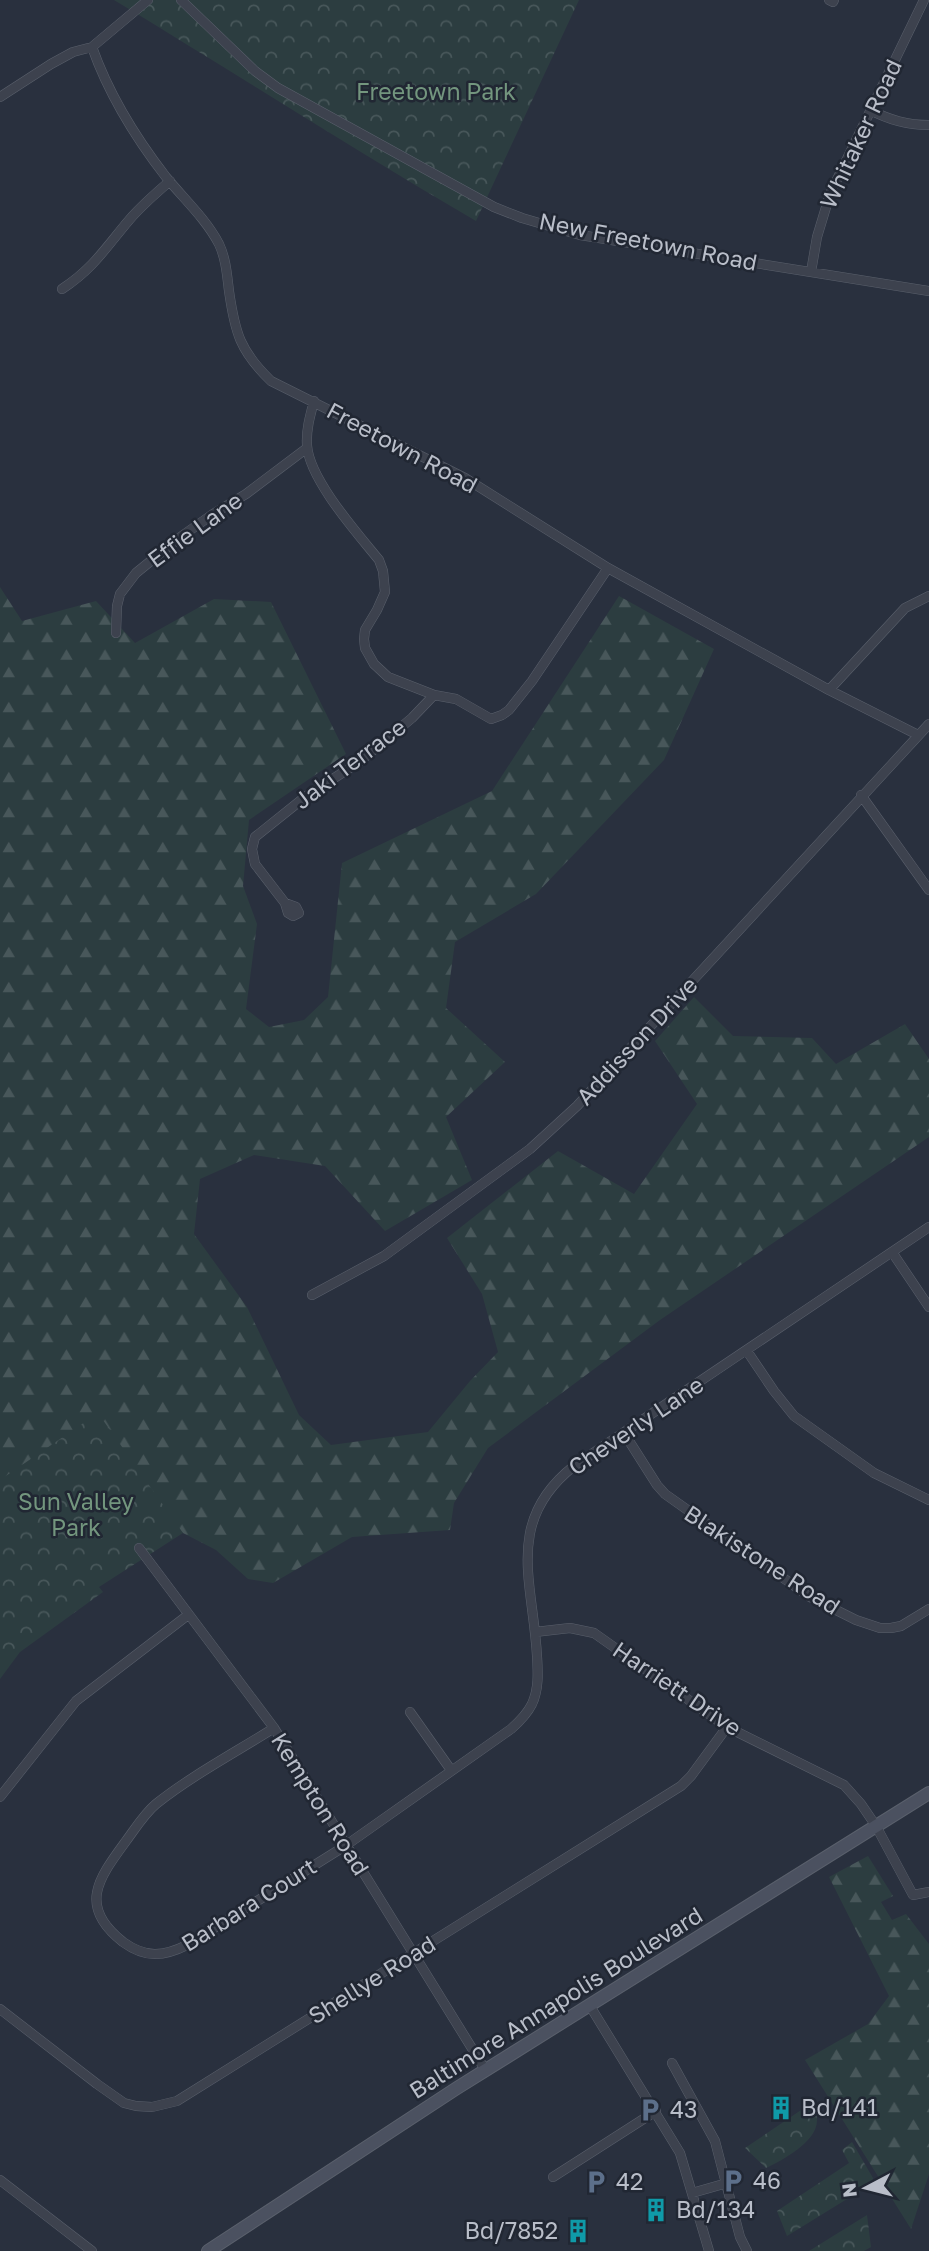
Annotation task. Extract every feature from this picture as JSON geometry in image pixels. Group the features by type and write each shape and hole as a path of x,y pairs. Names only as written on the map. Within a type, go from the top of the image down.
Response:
{"main road":[{"name":"Baltimore Annapolis Boulevard","path":"208,2251 486,2071 929,1793"}],"street":[{"path":"0,97 73,52 92,47 148,0"},
{"name":"New Freetown Road","path":"181,0 255,71 278,89 494,207 522,218 580,234 929,291"},
{"name":"Whitaker Road","path":"811,272 817,237 830,194 924,0"},
{"name":"Freetown Road","path":"92,47 126,122 220,246 227,269 239,341 247,356 271,381 465,478 608,568 828,690 918,736"},
{"path":"870,110 896,122 929,125"},
{"path":"62,289 95,264 131,218 170,181"},
{"path":"314,401 309,420 307,448 327,493 379,560 383,571 385,593 365,630 365,648 369,657 388,677 434,695 456,699 486,718 496,718 509,710 532,681 608,568"},
{"name":"Effie Lane","path":"116,633 120,594 136,573 213,514 246,494 307,448"},
{"path":"828,690 905,608 929,596"},
{"name":"Jaki Terrace","path":"285,903 255,864 252,849 255,837 305,797 359,762 412,718 434,695"},
{"path":"918,736 929,723"},
{"name":"Addisson Drive","path":"312,1295 384,1255 530,1149 577,1106 918,736"},
{"path":"861,795 929,890"},
{"name":"Cheverly Lane","path":"345,1846 511,1729 531,1705 538,1673 527,1554 529,1535 536,1512 559,1478 929,1227"},
{"path":"892,1252 929,1307"},
{"path":"747,1351 794,1416 874,1473 929,1500"},
{"name":"Blakistone Road","path":"624,1433 665,1494 813,1599 856,1620 880,1628 901,1626 929,1609"},
{"name":"Kempton Road","path":"139,1548 274,1728 486,2071"},
{"path":"0,1797 76,1701 188,1615"},
{"name":"Harriett Drive","path":"535,1632 570,1628 594,1633 727,1727 844,1785 862,1804 876,1826 913,1895 929,1892"},
{"path":"410,1712 451,1770"},
{"name":"Shellye Road","path":"0,2009 124,2103 136,2106 164,2105 177,2101 681,1786 727,1727"},
{"name":"Barbara Court","path":"274,1728 153,1806 104,1871 99,1882 97,1903 106,1925 126,1944 144,1954 154,1956 174,1952 345,1846"},
{"path":"590,2006 681,2153 709,2251"},
{"path":"673,2063 715,2141 740,2237 747,2251"},
{"path":"553,2177 656,2111"},
{"path":"0,2180 92,2251"},
{"path":"692,2193 727,2183"}],"green space":[{"name":"Freetown Park","path":"114,0 579,0 476,221"},
{"path":"0,587 22,621 96,601 135,643 214,599 271,602 346,754 249,820 243,886 257,924 246,1009 269,1027 304,1020 328,997 342,863 492,791 619,596 714,649 664,760 536,894 455,942 446,1008 505,1062 446,1117 472,1180 385,1231 325,1166 254,1155 200,1179 194,1234 247,1307 299,1415 331,1445 428,1432 498,1352 482,1294 447,1238 558,1151 634,1194 697,1104 655,1041 694,997 733,1036 812,1038 836,1064 905,1024 929,1059 929,1137 660,1320 488,1448 454,1503 450,1530 352,1537 273,1583 248,1579 216,1550 183,1533 118,1482 0,1517"},
{"name":"Sun Valley Park","path":"98,1413 183,1533 99,1587 103,1592 20,1652 0,1679 0,1480"},
{"path":"868,1856 893,1896 881,1902 892,1920 906,1914 929,1944 929,2174 911,2229 805,2060 868,2024 889,1996 829,1877"},
{"path":"810,2104 817,2117 816,2127 806,2143 789,2155 766,2168 745,2148"},
{"path":"852,2142 873,2178 873,2183 787,2236 777,2211 849,2163 842,2150"},
{"path":"867,2215 871,2247 864,2251 809,2251"}],"place":[{"name":"Bd/141","path":"781,2108"},
{"name":"43","path":"650,2110"},
{"name":"46","path":"733,2181"},
{"name":"42","path":"596,2182"},
{"name":"Bd/134","path":"656,2210"},
{"name":"Bd/7852","path":"578,2231"}]}
